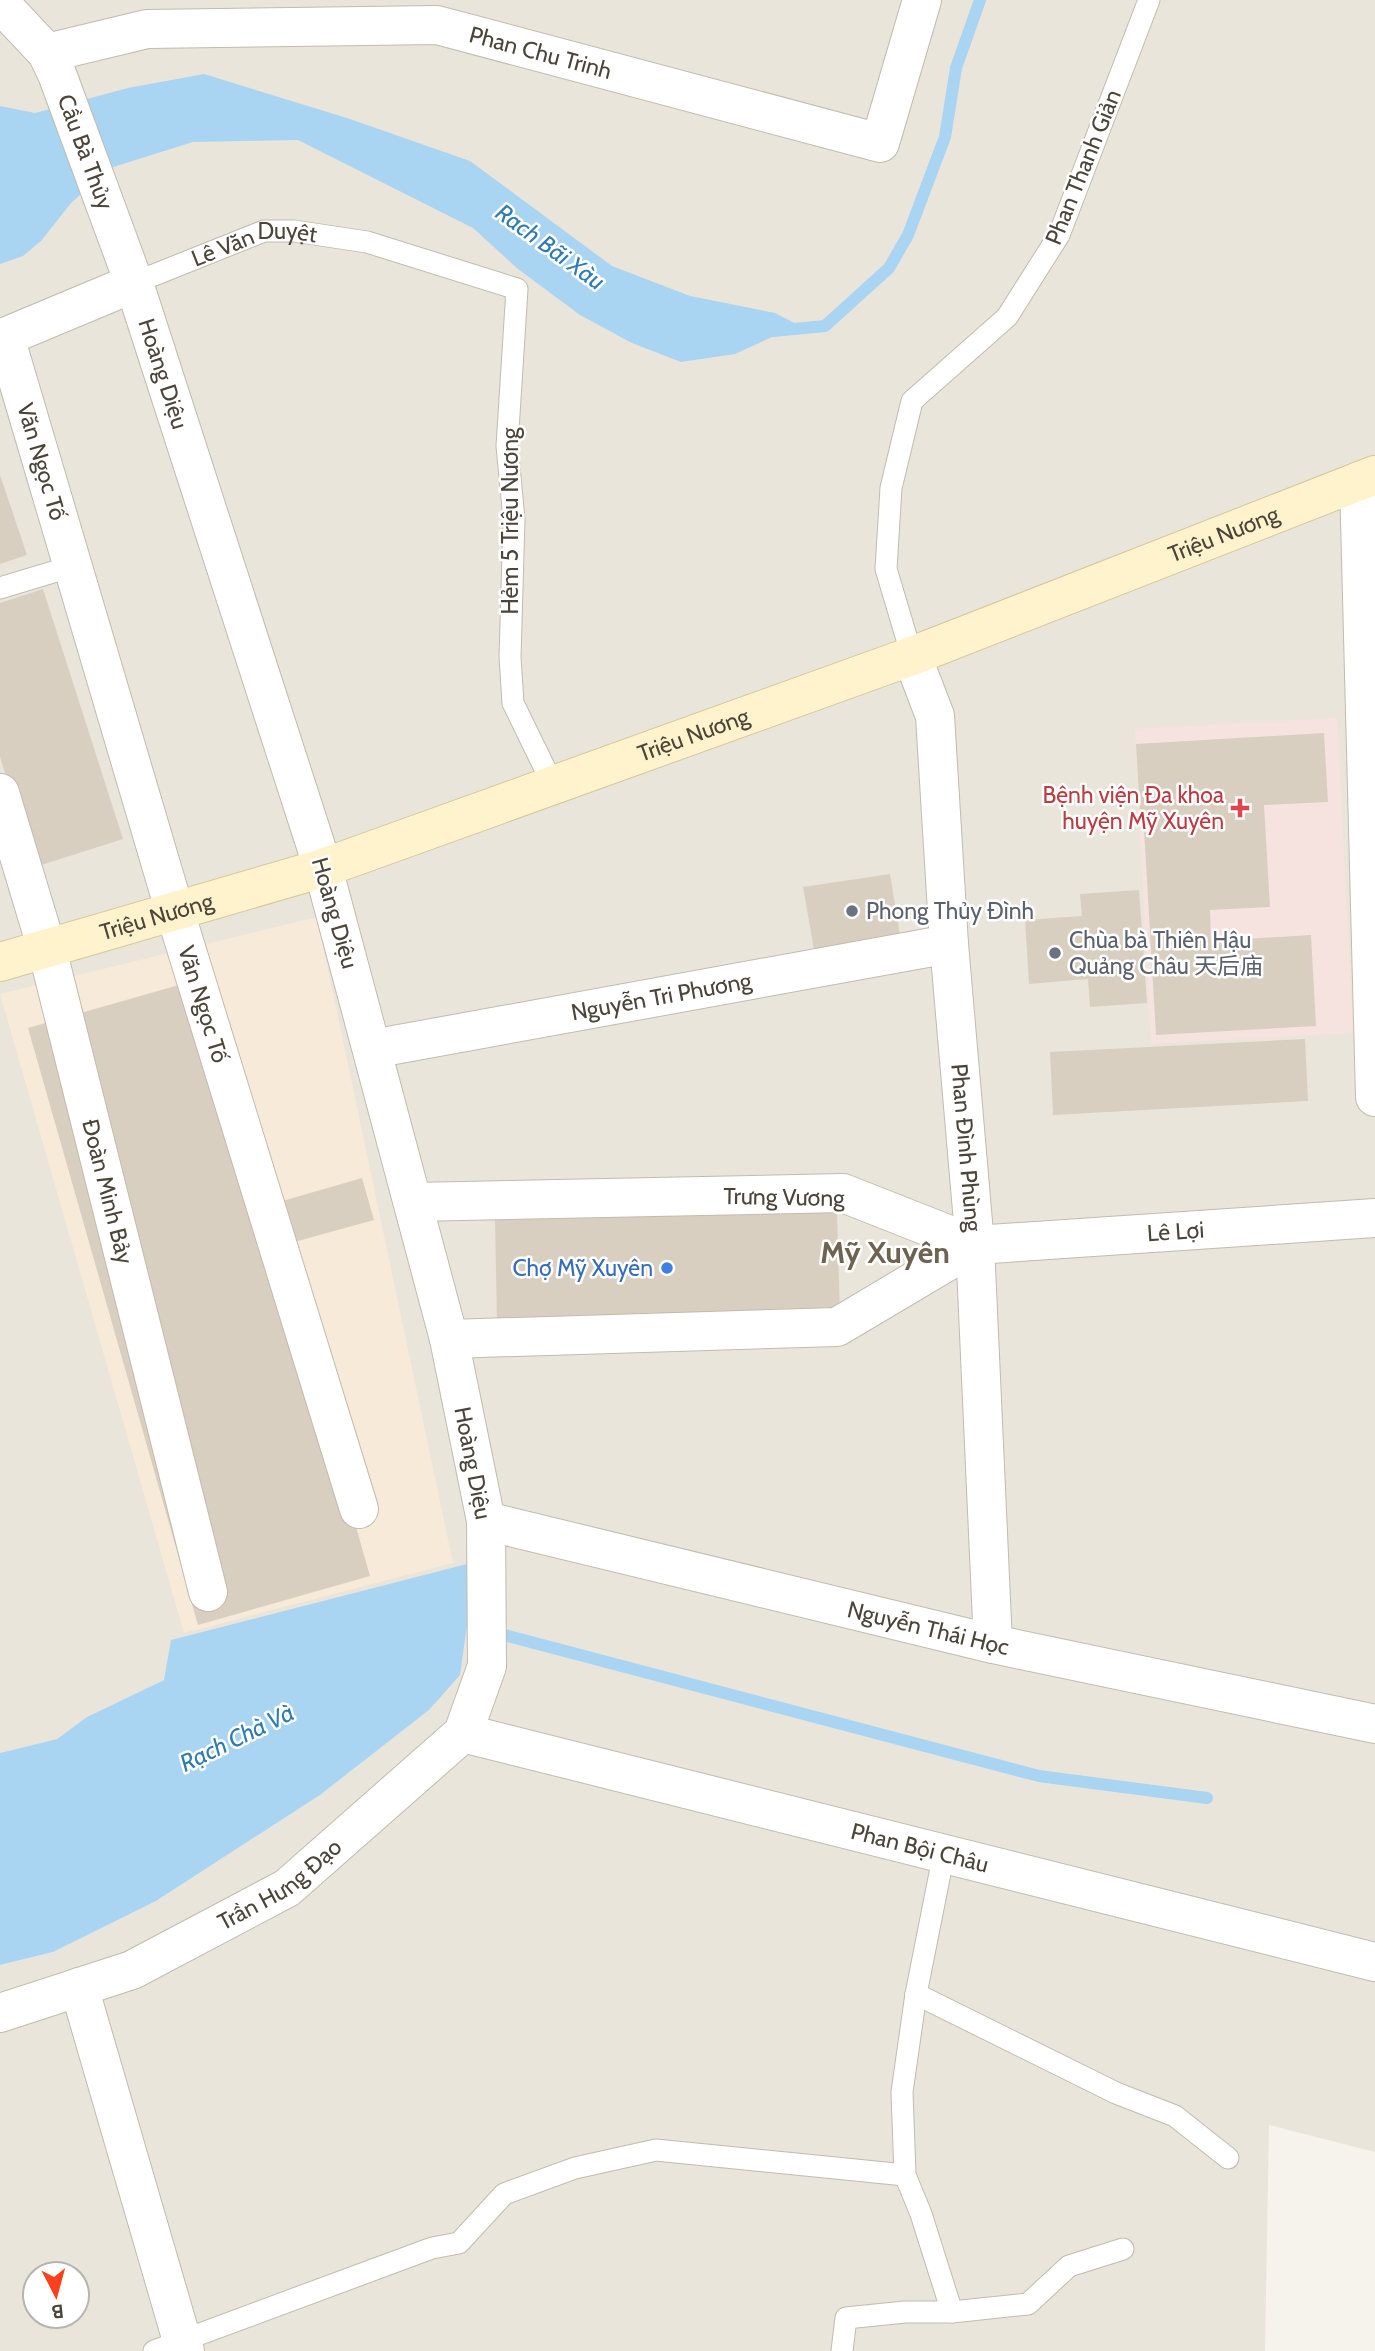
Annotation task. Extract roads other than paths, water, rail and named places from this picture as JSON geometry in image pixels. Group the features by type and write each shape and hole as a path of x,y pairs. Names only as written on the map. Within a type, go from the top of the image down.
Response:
{"main road":[{"name":"Triệu Nương","path":"0,962 323,869 912,656 1367,478"}],"street":[{"name":"Phan Chu Trinh","path":"52,64 147,29 437,24 880,143 922,0"},
{"path":"0,3 52,64"},
{"name":"Cầu Bà Thủy","path":"52,64 116,229"},
{"name":"Hoàng Diệu","path":"116,229 323,869 414,1202 449,1339 486,1521 487,1666"},
{"name":"Lê Văn Duyệt","path":"2,338 134,283"},
{"name":"Văn Ngọc Tố","path":"2,338 359,1509"},
{"path":"1367,478 1375,1097"},
{"name":"Phan Đình Phùng","path":"912,656 935,716 949,944 975,1245 993,1644"},
{"name":"Đoàn Minh Bảy","path":"0,793 47,948 208,1592"},
{"name":"Nguyễn Tri Phương","path":"372,1049 949,944"},
{"name":"Trưng Vương","path":"414,1202 843,1193 975,1245"},
{"name":"Lê Lợi","path":"975,1245 1375,1218"},
{"path":"449,1339 837,1327 975,1245"},
{"name":"Nguyễn Thái Học","path":"486,1521 993,1644 1375,1724"},
{"name":"Trần Hưng Đạo","path":"0,2013 132,1970 288,1888 463,1733 487,1666"},
{"name":"Phan Bội Châu","path":"463,1733 1375,1962"},
{"path":"79,1987 174,2348"}],"lane":[{"name":"Phan Thanh Giản","path":"912,656 886,569 891,488 912,401 1007,317 1059,235 1149,0"},
{"name":"Lê Văn Duyệt","path":"134,283 264,231 294,231 367,242 517,289"},
{"name":"Hẻm 5 Triệu Nương","path":"517,289 507,446 514,519 510,657 513,703 553,785"},
{"path":"0,588 73,566"},
{"path":"944,1853 916,1994 902,2092 905,2175 921,2214 952,2312"},
{"path":"916,1994 1116,2093 1175,2116 1228,2158"},
{"path":"174,2348 432,2248 459,2244 504,2194 575,2168 656,2151 905,2175"},
{"path":"842,2351 846,2318 905,2312 952,2312 1028,2304 1069,2266 1124,2249"}],"water":[{"path":"204,74 347,118 470,161 612,266 690,296 775,313 798,325 735,354 681,362 632,343 580,315 518,269 473,228 298,140 193,142 110,168 71,203 41,241 23,256 0,264 0,106 35,113 128,88"},
{"name":"Rạch Chà Và","path":"467,1564 467,1625 460,1675 429,1710 320,1795 156,1901 53,1952 0,1965 0,1753 57,1739 87,1717 164,1680 171,1640"}],"waterway":[{"name":"Rach Bãi Xàu","path":"773,331 825,326 889,268 908,235 945,137 956,68 980,0"},
{"path":"493,1632 1039,1776 1207,1798"}],"place":[{"name":"Bệnh viện Đa khoa huyện Mỹ Xuyên","path":"1240,808"},
{"name":"Phong Thủy Đình","path":"852,911"},
{"name":"Chùa bà Thiên Hậu Quảng Châu 天后庙","path":"1055,953"},
{"name":"Chợ Mỹ Xuyên","path":"667,1268"}],"district":[{"name":"Mỹ Xuyên","path":"885,1253"}]}
